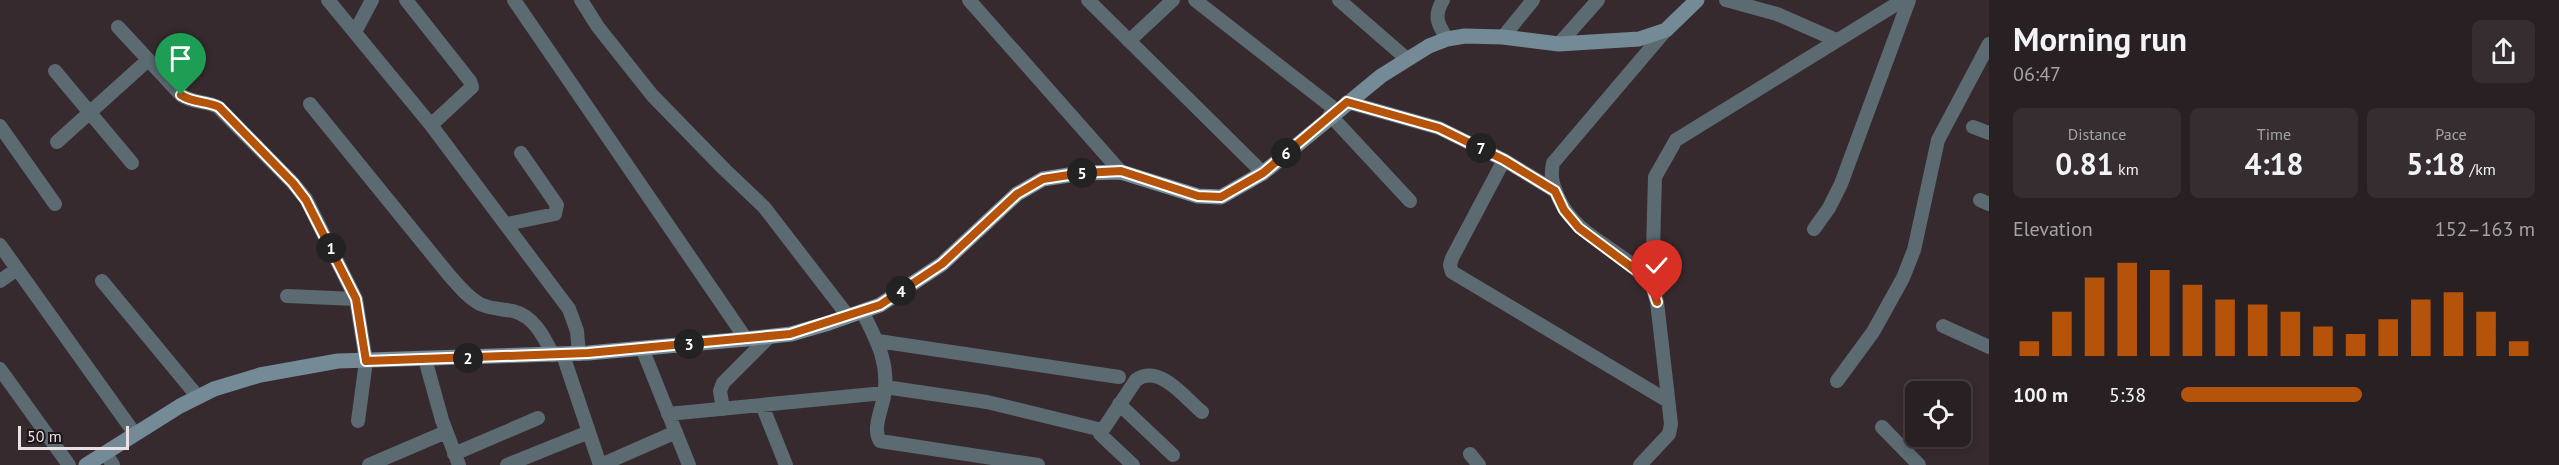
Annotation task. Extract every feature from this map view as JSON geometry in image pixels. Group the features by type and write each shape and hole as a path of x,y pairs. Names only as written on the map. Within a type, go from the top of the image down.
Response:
{"main road":[{"path":"86,465 109,459 135,434 198,397 214,389 260,375 338,362 579,354 790,334 880,305 942,264 1017,194 1043,179 1082,173 1121,171 1198,196 1212,197 1230,194 1263,173 1381,75 1448,39 1465,36 1503,37 1559,44 1639,39 1666,30 1697,0"}],"street":[{"path":"328,0 431,125 569,309 577,331 579,354"},
{"path":"355,32 372,0"},
{"path":"406,0 470,81 472,87 431,125"},
{"path":"514,0 747,339"},
{"path":"969,0 1121,171"},
{"path":"1088,0 1263,173"},
{"path":"1129,41 1173,0"},
{"path":"1195,0 1338,109 1410,201"},
{"path":"1339,0 1407,59"},
{"path":"1443,0 1436,12 1437,21 1448,39"},
{"path":"1503,37 1533,0"},
{"path":"1559,44 1598,0"},
{"path":"1726,0 1777,14 1836,39"},
{"path":"1640,465 1669,434 1671,424 1657,302 1652,287 1655,177 1676,140 1836,39 1903,0"},
{"path":"1814,229 1829,208 1841,184 1909,0"},
{"path":"587,2 598,27 652,95 764,207 878,341 884,362 885,390 876,436 885,443 1038,465"},
{"path":"118,27 181,95 187,99 219,107 293,183 318,221 356,299 366,361 358,421"},
{"path":"1652,287 1623,260 1579,228 1564,210 1550,176 1553,163 1666,30"},
{"path":"1837,381 1873,332 1904,278 1914,250 1938,140 1989,44"},
{"path":"57,142 148,60"},
{"path":"55,71 132,163"},
{"path":"310,104 449,275 468,294 478,303 493,309 514,311 525,316 544,337 558,355 601,465 676,432"},
{"path":"1338,109 1439,128 1504,160 1555,191"},
{"path":"1973,127 1989,133"},
{"path":"2,131 55,204"},
{"path":"507,224 555,214 558,210 557,205 521,153"},
{"path":"1504,160 1452,258 1450,265 1452,272 1668,400"},
{"path":"0,245 135,434"},
{"path":"0,281 17,269"},
{"path":"102,281 198,397"},
{"path":"287,296 356,299"},
{"path":"1943,326 1989,347"},
{"path":"723,409 720,391 723,383 770,336"},
{"path":"878,341 1119,377"},
{"path":"642,348 688,465"},
{"path":"424,359 456,459 538,418"},
{"path":"0,369 69,465"},
{"path":"1132,465 1100,434 1136,380 1143,375 1152,374 1162,378 1202,412"},
{"path":"668,414 885,390 987,402 1102,430"},
{"path":"1119,404 1173,455"},
{"path":"762,405 786,465"},
{"path":"1882,427 1919,465"},
{"path":"369,465 446,432"},
{"path":"507,465 589,432"}],"route":[{"path":"181,95 187,99 219,107 293,183 306,200 356,299 366,361 588,353 790,334 880,305 942,264 1017,194 1043,179 1082,173 1121,171 1198,196 1221,197 1230,194 1263,173 1347,102 1439,128 1504,160 1555,191 1564,210 1579,228 1642,275 1652,287 1657,302"}]}
